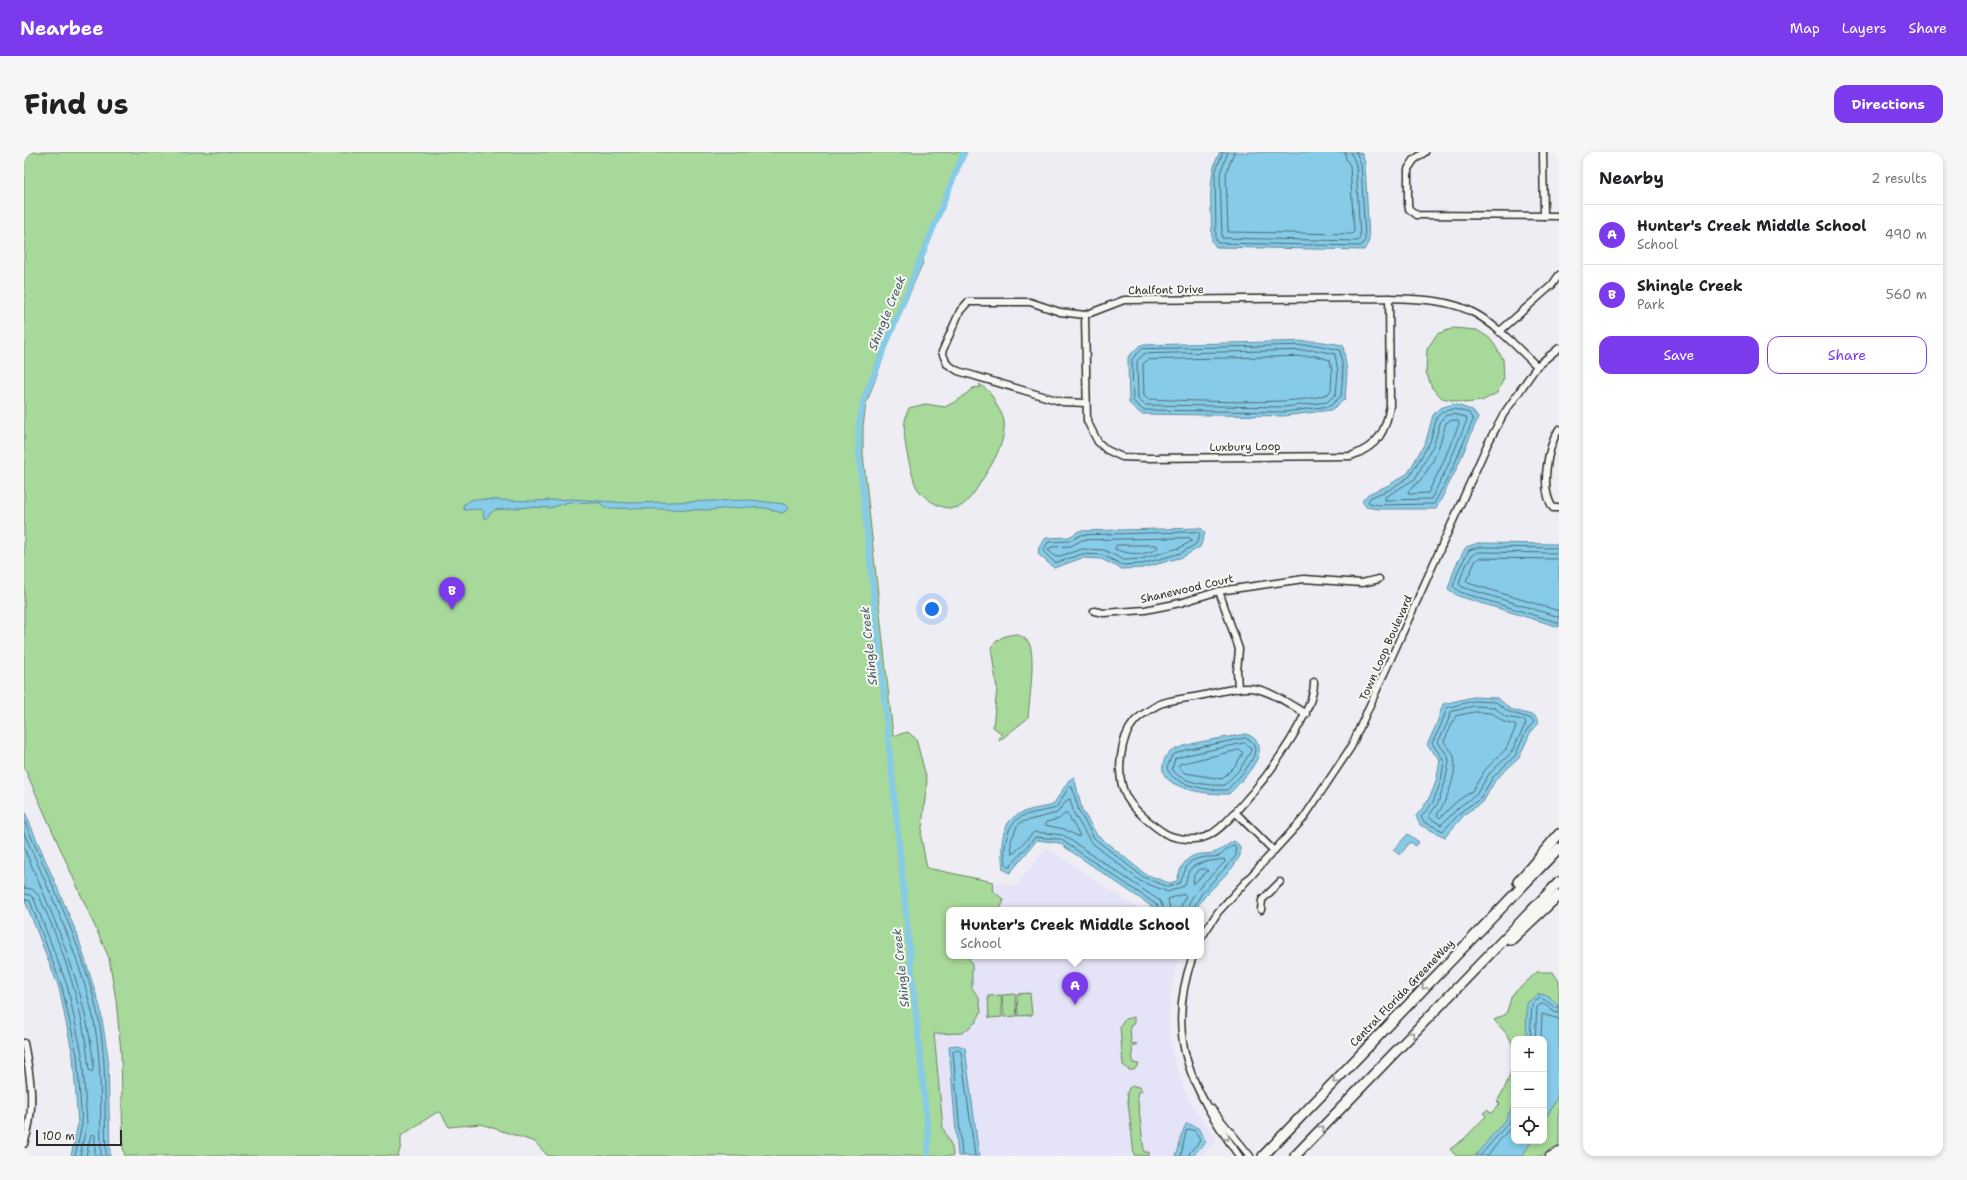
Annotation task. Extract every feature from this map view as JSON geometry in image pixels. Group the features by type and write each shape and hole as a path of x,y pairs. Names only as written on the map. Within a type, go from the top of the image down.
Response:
{"highway":[{"path":"1441,969 1559,834"},
{"name":"Central Florida GreeneWay","path":"1266,1153 1441,969 1559,848"},
{"path":"1295,1156 1458,985 1559,882"},
{"path":"1458,985 1559,895"}],"street":[{"path":"1425,152 1414,160 1408,169 1408,204 1409,209 1417,215 1559,216"},
{"path":"1543,152 1544,216"},
{"path":"1499,332 1552,285 1559,275"},
{"name":"Chalfont Drive","path":"1086,403 1063,402 958,371 947,364 942,352 960,311 968,302 1030,302 1060,312 1085,315 1124,300 1389,298 1430,300 1453,305 1476,314 1499,332 1537,366"},
{"name":"Luxbury Loop","path":"1085,315 1087,421 1098,442 1107,450 1122,457 1147,458 1351,456 1364,451 1372,445 1382,434 1388,422 1390,405 1389,298"},
{"name":"Town Loop Boulevard","path":"1204,933 1218,912 1273,850 1303,819 1351,747 1488,444 1503,416 1537,366 1559,348"},
{"path":"1559,429 1549,451 1547,466 1549,501 1553,508 1559,508"},
{"name":"Shanewood Court","path":"1094,611 1104,613 1145,610 1180,603 1219,590 1304,579 1362,583 1379,579"},
{"path":"1219,590 1239,649 1237,671 1238,689"},
{"path":"1306,714 1274,696 1257,689 1238,689 1157,705 1134,722 1124,742 1120,769 1125,794 1138,811 1167,834 1186,839 1205,837 1217,829 1235,812 1265,777 1306,714 1315,691 1314,682"},
{"path":"1235,812 1273,850"},
{"path":"1260,910 1262,900 1280,882"},
{"path":"1191,959 1183,986 1181,1022 1183,1044 1189,1069 1200,1096 1239,1156"},
{"path":"24,1043 32,1097 32,1115 24,1144"},
{"path":"1200,1096 1250,1156"},
{"path":"1549,1156 1559,1151"}],"shaded area":[{"path":"1046,847 1136,907 992,907 991,899 993,882 1016,886"},
{"path":"970,959 1178,959 1171,990 1169,1022 1172,1052 1184,1090 1203,1122 1217,1140 1201,1156 946,1156 934,1034 962,1033 976,1022 981,1012 979,998 972,988 972,964"}],"green space":[{"name":"Shingle Creek","path":"24,152 967,152 920,259 924,260 893,332 866,404 863,427 863,453 893,736 908,732 916,739 927,780 921,837 927,868 993,882 992,890 1004,900 1001,907 946,907 946,959 970,959 972,964 972,988 979,998 981,1012 976,1022 962,1033 934,1034 943,1128 952,1147 953,1156 548,1156 535,1142 481,1124 449,1127 441,1113 437,1112 401,1136 401,1145 398,1156 125,1156 123,1148 121,1052 116,1000 109,958 24,767"},
{"path":"1454,328 1477,330 1491,339 1503,359 1504,378 1497,393 1482,401 1465,403 1442,398 1432,388 1426,372 1427,349 1437,334"},
{"path":"979,384 990,392 1003,417 1003,437 998,452 990,467 976,490 967,501 956,508 944,507 933,503 918,490 915,485 906,447 904,431 906,415 909,408 925,404 945,407 960,399 973,388 981,387"},
{"path":"1016,634 1022,636 1029,643 1031,649 1031,691 1028,718 999,741 1001,733 993,727 997,689 991,647 1002,638 1008,635"},
{"path":"1537,972 1553,972 1559,981 1559,1146 1550,1149 1542,1156 1456,1156 1450,1149 1464,1139 1486,1116 1483,1113 1487,1110 1491,1113 1500,1104 1497,1101 1505,1088 1511,1071 1511,1144 1547,1144 1547,1036 1511,1036 1511,1041 1494,1020 1506,1014 1512,995"},
{"path":"1030,993 1032,1015 1018,1016 1017,994"},
{"path":"1015,994 1017,1016 1004,1017 1002,995"},
{"path":"1001,995 1002,1017 989,1018 988,996"},
{"path":"1134,1017 1134,1024 1130,1026 1131,1043 1137,1044 1132,1046 1133,1063 1139,1064 1134,1070 1129,1070 1123,1065 1120,1027 1125,1019"},
{"path":"1132,1086 1140,1087 1142,1091 1137,1093 1144,1152 1149,1152 1149,1156 1134,1155 1127,1093 1129,1088"}],"water":[{"path":"1220,152 1355,152 1362,154 1365,163 1369,241 1364,250 1216,247 1212,241 1211,183"},
{"path":"1316,341 1343,345 1347,372 1345,399 1331,410 1284,416 1141,414 1129,403 1128,357 1140,345"},
{"path":"1453,404 1472,410 1478,418 1455,472 1436,509 1378,509 1366,507 1362,501 1368,494 1389,485 1408,473 1426,441 1433,415 1440,408"},
{"path":"473,499 534,501 571,499 630,503 751,500 784,504 788,508 782,513 765,508 750,507 711,510 604,508 601,503 569,502 550,508 529,507 494,510 485,519 483,517 484,512 481,509 464,510 463,505"},
{"path":"1201,528 1205,533 1200,547 1183,557 1143,568 1122,569 1101,559 1082,558 1054,568 1038,554 1039,547 1046,538 1069,537 1079,531"},
{"path":"1478,543 1559,544 1559,627 1458,596 1448,589 1455,567 1466,547"},
{"path":"1473,697 1498,698 1510,709 1535,716 1539,723 1530,733 1519,758 1496,779 1483,802 1466,813 1445,837 1420,825 1416,816 1433,790 1440,760 1427,745 1437,723 1443,704"},
{"path":"1246,734 1255,739 1259,746 1259,755 1249,772 1229,794 1200,792 1188,789 1169,780 1164,773 1163,765 1165,757 1177,749 1196,743"},
{"path":"1074,777 1082,810 1097,835 1145,874 1169,883 1177,881 1184,863 1190,857 1216,852 1234,841 1240,846 1240,856 1232,868 1205,896 1197,907 1153,907 1059,843 1037,840 1010,873 1003,869 1002,839 1011,819 1025,811 1053,805 1069,780"},
{"path":"24,810 77,934 100,1007 108,1057 110,1156 71,1156 78,1124 73,1056 59,988 24,898"},
{"path":"1408,834 1419,842 1416,846 1410,842 1400,855 1393,850"},
{"path":"1539,994 1549,996 1559,1007 1559,1090 1556,1100 1547,1116 1547,1036 1526,1036 1527,1003"},
{"path":"958,1045 965,1048 979,1156 958,1156 949,1046"},
{"path":"1511,1110 1511,1144 1530,1144 1522,1156 1475,1156 1506,1119"},
{"path":"1187,1123 1198,1128 1206,1142 1192,1156 1176,1156 1183,1131"}],"waterway":[{"name":"Shingle Creek","path":"928,1156 928,1133 859,454 859,424 864,399 964,152"}],"place":[{"name":"Shingle Creek","path":"452,610"},
{"name":"Hunter's Creek Middle School","path":"1075,1005"}]}
